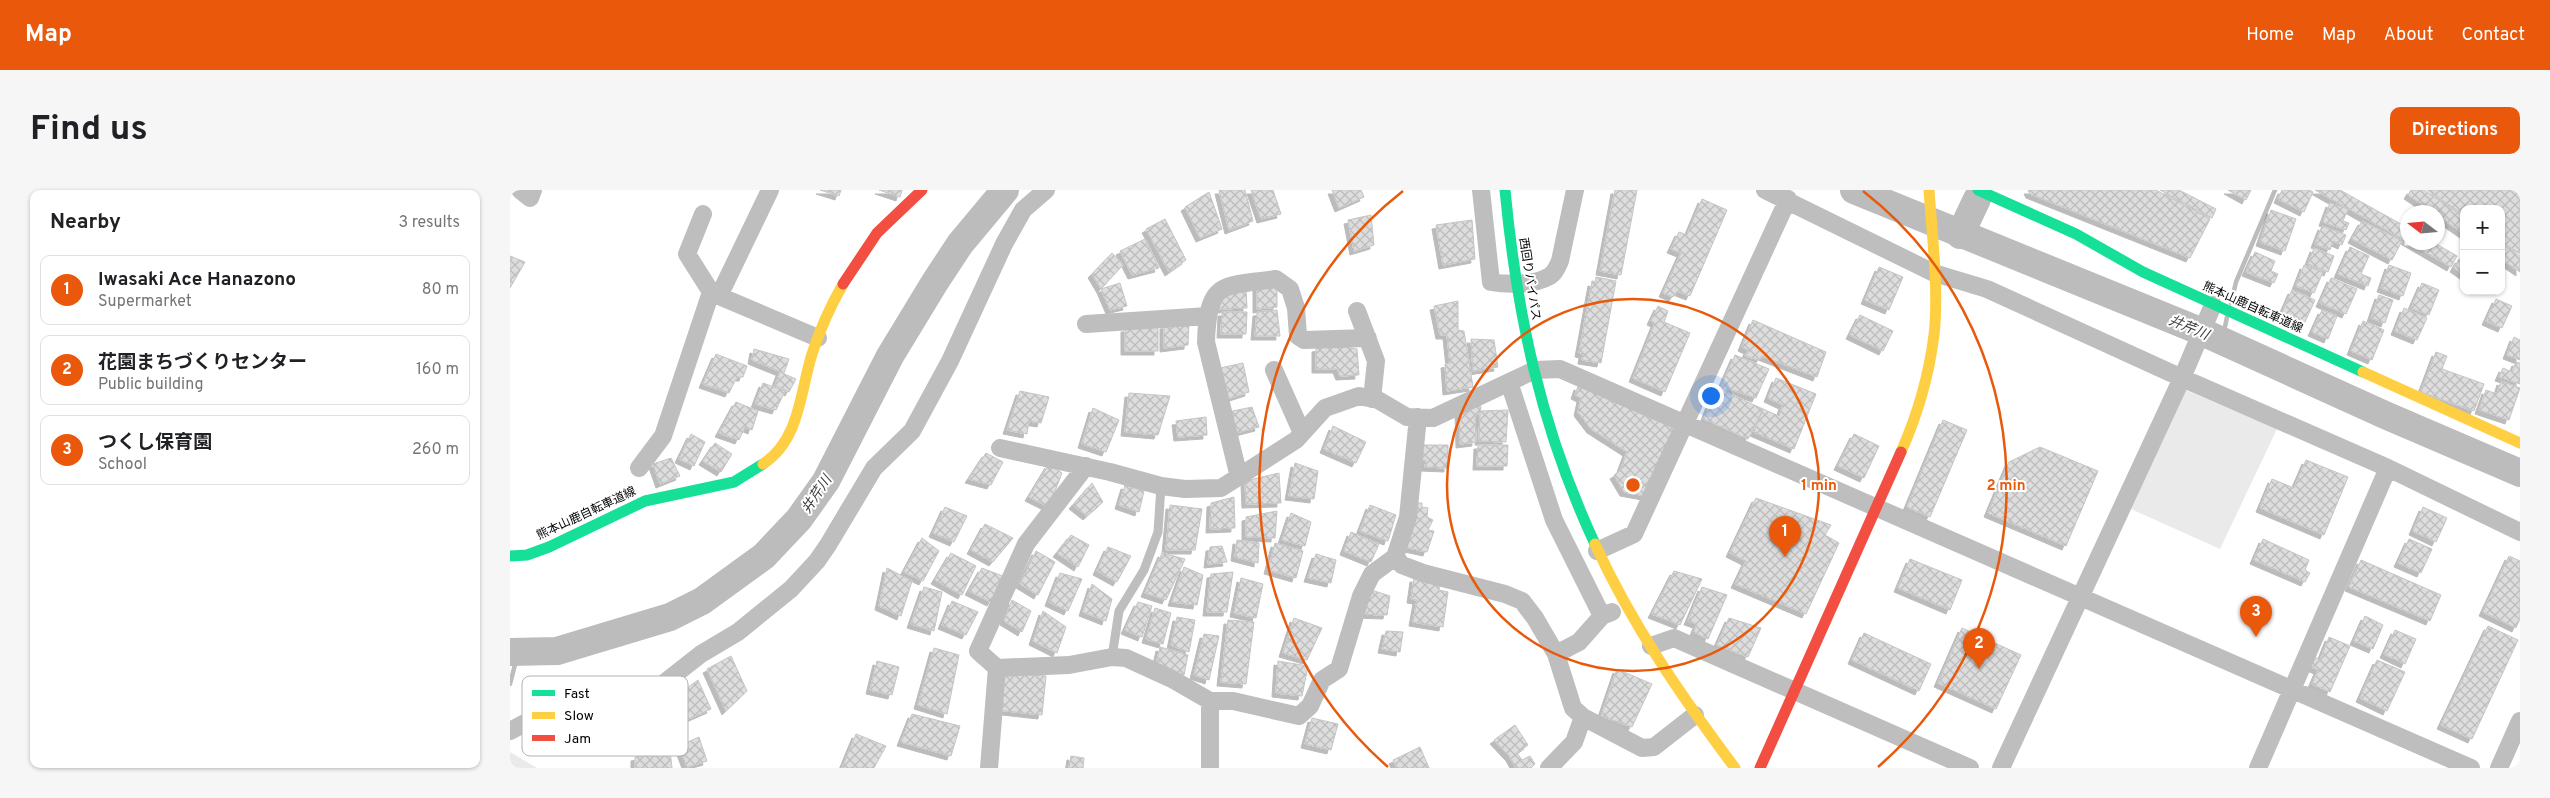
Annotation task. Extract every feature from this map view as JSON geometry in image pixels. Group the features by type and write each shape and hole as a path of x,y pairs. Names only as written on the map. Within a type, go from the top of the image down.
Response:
{"street":[{"path":"520,190 530,198 533,190"},
{"path":"639,468 663,436 715,294 770,190"},
{"name":"熊本山鹿自転車道線","path":"510,556 527,555 549,547 645,500 734,482 767,461 784,442 797,416 826,314 846,279 877,233 922,190"},
{"path":"673,676 701,654 738,632 791,589 828,545 874,468 912,431 950,361 1004,244 1023,210 1046,190"},
{"path":"1481,190 1491,282 1515,283 1548,277 1556,271 1560,261 1575,190"},
{"name":"西回りバイパス","path":"1505,190 1515,283 1529,351 1568,485 1597,550 1626,606 1695,715 1735,768"},
{"path":"1765,190 1934,268 1987,289 2182,378 2388,468 2520,532"},
{"path":"1760,768 1911,429 1925,381 1934,334 1934,268 1929,190"},
{"name":"熊本山鹿自転車道線","path":"1978,190 2076,234 2142,272 2520,443"},
{"path":"1597,550 1634,534 1788,199"},
{"path":"703,214 687,254 715,294 818,338"},
{"path":"1239,477 1206,342 1208,316 1213,297 1223,287 1276,279 1290,289 1296,308 1298,336 1304,340 1368,338"},
{"path":"2001,768 2216,306"},
{"path":"1357,311 1376,361 1372,399"},
{"path":"1086,324 1208,316"},
{"path":"1000,448 1086,466 1161,486 1185,489 1221,488 1296,440 1325,408 1359,396 1372,399 1407,417 1433,418 1535,370 1560,369 2079,598 2471,768"},
{"path":"1274,370 1302,433"},
{"path":"1510,382 1554,520 1602,616"},
{"path":"1086,466 1026,544 978,651 997,668 1069,665 1112,657 1126,658 1172,679 1210,701 1233,701 1299,716 1310,706 1322,680 1339,669 1360,596 1372,574 1395,557 1408,517 1418,417"},
{"path":"2258,768 2388,468"},
{"path":"1395,557 1402,565 1423,573 1505,594 1522,601 1535,618 1556,654 1573,708 1583,717 1642,748 1654,747 1695,715"},
{"path":"1556,654 1579,642 1602,616 1626,606"},
{"path":"1651,646 1674,638 1970,768"},
{"path":"988,768 997,668"},
{"path":"1210,701 1210,768"},
{"path":"1549,768 1574,742 1583,717"},
{"path":"2499,768 2520,721"},
{"path":"510,731 522,725"}],"lane":[{"path":"1112,657 1119,611 1144,570 1158,532 1161,486"}],"green space":[{"path":"2183,389 2277,429 2220,549 2131,509"},
{"path":"510,752 537,768 510,768"}],"building":[{"path":"820,190 841,190 839,196"},
{"path":"879,190 902,190 900,197"},
{"path":"1219,190 1245,190 1253,221 1229,230"},
{"path":"1251,190 1273,190 1281,214 1261,219"},
{"path":"1332,190 1361,190 1364,197 1339,208"},
{"path":"1615,190 1637,190 1621,275 1600,271"},
{"path":"2028,190 2156,190 2210,219 2190,258 2030,194"},
{"path":"2160,190 2179,190 2216,209 2212,218"},
{"path":"2228,190 2251,190 2246,200"},
{"path":"2282,190 2309,190 2313,192 2304,212 2278,199"},
{"path":"2315,190 2340,190 2400,224 2400,238"},
{"path":"2411,190 2424,190 2460,214 2460,231 2445,221 2445,205 2423,205 2408,195"},
{"path":"2427,190 2520,190 2520,254 2505,244 2505,205 2460,205 2460,212"},
{"path":"1209,192 1222,229 1200,238 1185,207"},
{"path":"1702,199 1727,210 1690,296 1677,291 1673,297 1663,293 1681,253 1671,249 1679,232 1687,235"},
{"path":"2330,203 2348,209 2343,221 2349,223 2346,230 2323,222"},
{"path":"2271,210 2296,219 2285,251 2260,242"},
{"path":"1371,215 1374,245 1354,251 1348,220"},
{"path":"1165,219 1186,260 1169,272 1146,229"},
{"path":"1472,220 1475,259 1443,265 1436,225"},
{"path":"2362,221 2400,240 2400,245 2392,260 2352,239"},
{"path":"2322,226 2346,235 2342,245 2333,241 2330,250 2315,244"},
{"path":"1145,239 1159,268 1132,275 1120,251"},
{"path":"2505,246 2520,256 2520,272 2505,262"},
{"path":"2350,247 2369,256 2361,274 2371,278 2368,286 2338,274"},
{"path":"2314,248 2334,256 2328,272 2308,264"},
{"path":"2445,249 2457,256 2451,267 2422,250"},
{"path":"2255,252 2275,261 2271,271 2278,274 2274,283 2246,272"},
{"path":"1112,253 1123,265 1101,289 1092,274"},
{"path":"510,256 525,262 510,288"},
{"path":"2459,259 2460,260 2460,272 2454,268"},
{"path":"2304,265 2323,272 2314,293 2296,286"},
{"path":"2389,265 2411,273 2403,296 2381,288"},
{"path":"1879,267 1903,277 1889,310 1865,300"},
{"path":"1596,277 1616,281 1601,363 1582,360 1583,354 1579,353 1592,282 1595,283"},
{"path":"2331,278 2357,289 2346,314 2320,303"},
{"path":"1277,282 1277,307 1257,309 1257,285"},
{"path":"1120,283 1127,306 1110,310 1101,289"},
{"path":"2422,283 2439,290 2429,315 2411,308"},
{"path":"1246,288 1247,308 1219,309 1223,290"},
{"path":"2292,290 2315,300 2305,322 2282,313"},
{"path":"2379,295 2393,300 2385,323 2371,318"},
{"path":"2496,299 2512,306 2502,328 2486,321"},
{"path":"1458,301 1458,330 1464,331 1473,387 1447,391 1445,364 1450,363 1447,335 1440,335 1434,306"},
{"path":"1658,306 1668,311 1664,322 1690,333 1665,392 1633,378 1655,323 1651,321"},
{"path":"2404,308 2427,318 2417,340 2395,331"},
{"path":"1277,310 1280,336 1255,336 1257,312"},
{"path":"2322,310 2337,316 2328,339 2312,332"},
{"path":"1222,312 1247,312 1246,334 1221,334"},
{"path":"1860,315 1893,331 1883,351 1850,335"},
{"path":"1753,320 1826,352 1817,377 1762,356 1759,360 1745,356 1748,350 1742,347"},
{"path":"2363,321 2384,330 2372,360 2351,351"},
{"path":"1189,323 1188,345 1164,348 1164,325"},
{"path":"1158,327 1158,351 1125,351 1125,328"},
{"path":"2514,337 2520,340 2520,360 2507,355"},
{"path":"1471,339 1494,340 1498,367 1473,371"},
{"path":"1349,344 1349,348 1357,349 1359,375 1340,376 1337,369 1316,369 1316,348"},
{"path":"754,349 789,359 784,373 752,360"},
{"path":"2436,352 2447,356 2442,369 2484,384 2474,411 2421,392"},
{"path":"716,354 747,366 743,377 737,377 729,393 703,384"},
{"path":"1735,355 1769,369 1756,398 1727,388 1726,392 1763,409 1748,439 1704,419 1716,388 1720,389"},
{"path":"2516,362 2520,363 2520,384 2499,377 2503,368 2512,372"},
{"path":"1243,363 1249,392 1227,399 1220,368"},
{"path":"780,372 796,379 789,392 775,385"},
{"path":"1776,378 1816,394 1794,449 1754,432 1763,409 1779,416 1783,405 1768,398"},
{"path":"2501,381 2520,388 2509,420 2479,410 2486,390 2497,394"},
{"path":"763,383 785,391 776,410 755,404"},
{"path":"1578,386 1678,429 1646,496 1624,492 1614,475 1620,471 1627,452 1591,429 1578,412 1581,398 1575,395"},
{"path":"1020,391 1049,397 1041,423 1029,421 1027,434 1007,430"},
{"path":"1129,393 1170,396 1158,435 1125,432"},
{"path":"736,402 758,411 752,430 745,427 739,440 719,433"},
{"path":"1481,406 1480,413 1475,416 1476,442 1460,444 1459,410"},
{"path":"1252,407 1259,427 1232,434 1228,412"},
{"path":"1093,408 1119,420 1106,452 1082,444"},
{"path":"1508,410 1506,442 1479,441 1480,411"},
{"path":"1206,417 1207,435 1178,437 1176,421"},
{"path":"1943,420 1967,430 1930,517 1907,507"},
{"path":"1333,426 1366,442 1356,463 1324,449"},
{"path":"691,434 705,442 694,466 679,459"},
{"path":"1854,434 1879,446 1864,478 1838,466"},
{"path":"715,443 732,454 721,472 703,461"},
{"path":"1421,445 1448,445 1448,468 1425,467 1426,460 1421,460"},
{"path":"1478,445 1508,445 1507,466 1477,466"},
{"path":"2040,447 2098,471 2066,546 1988,513 2009,462"},
{"path":"986,453 1003,462 991,485 969,479"},
{"path":"671,458 680,476 660,484 653,464"},
{"path":"2306,460 2348,477 2324,535 2260,508 2272,479 2294,488"},
{"path":"1295,463 1318,471 1314,499 1289,496"},
{"path":"1049,464 1062,473 1049,507 1029,497"},
{"path":"1279,473 1281,503 1246,504 1245,481"},
{"path":"1092,483 1103,502 1087,516 1073,505"},
{"path":"1125,485 1144,491 1139,512 1119,505"},
{"path":"1234,497 1235,528 1210,529 1211,503"},
{"path":"1756,498 1831,525 1825,535 1839,543 1806,614 1735,584 1746,561 1730,553"},
{"path":"1414,503 1422,503 1422,507 1428,508 1427,517 1433,520 1428,530 1434,531 1427,552 1404,547"},
{"path":"1170,505 1202,509 1195,550 1166,550"},
{"path":"1370,505 1396,515 1388,541 1360,531"},
{"path":"945,507 967,516 954,542 933,533"},
{"path":"2423,507 2447,518 2436,542 2413,531"},
{"path":"1277,511 1275,538 1246,537 1246,517"},
{"path":"1291,513 1311,522 1305,546 1282,540"},
{"path":"985,524 1013,538 993,562 971,550"},
{"path":"1351,532 1379,544 1371,562 1344,551"},
{"path":"1071,535 1089,545 1078,567 1057,553"},
{"path":"922,538 939,551 923,581 904,572"},
{"path":"2263,539 2309,560 2305,570 2310,573 2305,582 2254,560"},
{"path":"2409,539 2432,549 2421,573 2398,563"},
{"path":"1237,540 1259,543 1258,563 1235,557"},
{"path":"1275,543 1303,551 1296,578 1268,570"},
{"path":"1222,546 1227,562 1208,564 1210,547"},
{"path":"1108,547 1131,556 1117,582 1097,571"},
{"path":"1036,551 1055,562 1038,595 1020,584"},
{"path":"951,553 976,566 962,595 935,580"},
{"path":"1162,553 1185,559 1166,600 1145,593"},
{"path":"1316,554 1336,560 1331,583 1308,578"},
{"path":"2509,556 2520,561 2520,619 2516,628 2483,612"},
{"path":"1910,559 1962,580 1950,610 1898,588"},
{"path":"2361,560 2441,595 2430,621 2349,587"},
{"path":"1184,567 1203,575 1197,605 1172,602"},
{"path":"887,568 912,581 901,616 879,606"},
{"path":"982,568 1005,577 991,602 969,591"},
{"path":"1674,571 1702,579 1680,625 1652,614"},
{"path":"1233,572 1227,612 1207,612 1211,574"},
{"path":"1060,573 1082,579 1068,611 1049,602"},
{"path":"1241,578 1263,584 1256,618 1234,613"},
{"path":"1414,578 1440,581 1439,590 1448,592 1443,627 1413,622 1417,600 1411,599"},
{"path":"1092,584 1112,599 1106,621 1083,612"},
{"path":"924,587 942,592 934,631 911,624"},
{"path":"1702,587 1727,595 1708,639 1694,632 1697,624 1688,621"},
{"path":"1365,588 1390,596 1387,615 1359,614"},
{"path":"1012,600 1031,611 1022,632 1004,621"},
{"path":"952,601 978,612 966,635 942,625"},
{"path":"1138,602 1152,606 1142,637 1125,630"},
{"path":"1155,608 1171,613 1163,644 1146,639"},
{"path":"1043,611 1066,627 1057,653 1033,641"},
{"path":"2365,616 2383,625 2373,649 2354,641"},
{"path":"1177,617 1195,620 1189,652 1171,645"},
{"path":"1294,618 1322,628 1307,660 1283,653"},
{"path":"1729,618 1761,628 1748,657 1717,645"},
{"path":"1228,620 1254,622 1246,684 1221,682"},
{"path":"2488,626 2518,640 2472,739 2441,725"},
{"path":"1962,628 2021,655 1996,709 1938,683"},
{"path":"2395,630 2416,639 2405,664 2384,654"},
{"path":"1386,631 1403,632 1400,652 1382,649"},
{"path":"1864,633 1931,664 1919,691 1852,660"},
{"path":"1204,634 1219,636 1209,680 1194,675"},
{"path":"2329,637 2350,646 2330,692 2312,684 2318,670 2309,666 2313,656 2320,660"},
{"path":"1160,647 1188,655 1184,675 1156,665"},
{"path":"934,648 959,655 947,714 918,705"},
{"path":"731,656 747,691 726,711 707,669"},
{"path":"2377,660 2405,672 2387,711 2360,698"},
{"path":"877,661 899,667 892,695 870,690"},
{"path":"1278,661 1308,666 1302,696 1276,693"},
{"path":"1617,669 1652,684 1632,727 1601,716"},
{"path":"1002,673 1046,676 1042,715 997,710"},
{"path":"698,680 711,709 688,719 688,687"},
{"path":"912,714 960,726 951,756 901,742"},
{"path":"1312,718 1338,724 1331,750 1305,744"},
{"path":"1515,725 1528,745 1517,753 1522,760 1530,756 1535,764 1531,768 1516,768 1510,757 1494,740"},
{"path":"856,734 886,746 874,768 842,768"},
{"path":"699,737 707,761 687,767 683,756 688,756 688,742"},
{"path":"1420,747 1429,768 1397,768 1393,760"},
{"path":"671,756 672,768 635,768 635,757"},
{"path":"1071,756 1084,758 1083,768 1069,768"}],"waterway":[{"name":"井芹川","path":"510,652 557,651 670,617 702,601 764,556 799,519 826,481 890,356 935,282 960,244 1005,190"},
{"name":"井芹川","path":"1854,190 2200,331 2385,415 2520,473"},
{"path":"2231,303 2236,282 2275,190"},
{"path":"1960,235 1977,199"},
{"path":"2222,341 2227,317"},
{"path":"510,684 518,653"}],"traffic: fast":[{"path":"1505,190 1517,282 1534,371 1560,457 1576,501 1595,544"},
{"path":"1978,190 2076,234 2143,272 2363,372"},
{"path":"510,556 527,555 549,547 645,501 734,482 763,464"}],"traffic: slow":[{"path":"1901,452 1922,395 1934,335 1936,300 1929,190"},
{"path":"763,464 785,442 792,429 815,345 843,284"},
{"path":"2363,372 2520,443"},
{"path":"1595,544 1609,574 1659,660 1735,768"}],"traffic: jam":[{"path":"843,284 877,233 922,190"},
{"path":"1760,768 1901,452"}],"place":[{"name":"Iwasaki Ace Hanazono","path":"1785,557"},
{"name":"つくし保育園","path":"2256,637"},
{"name":"花園まちづくりセンター","path":"1979,669"}]}
